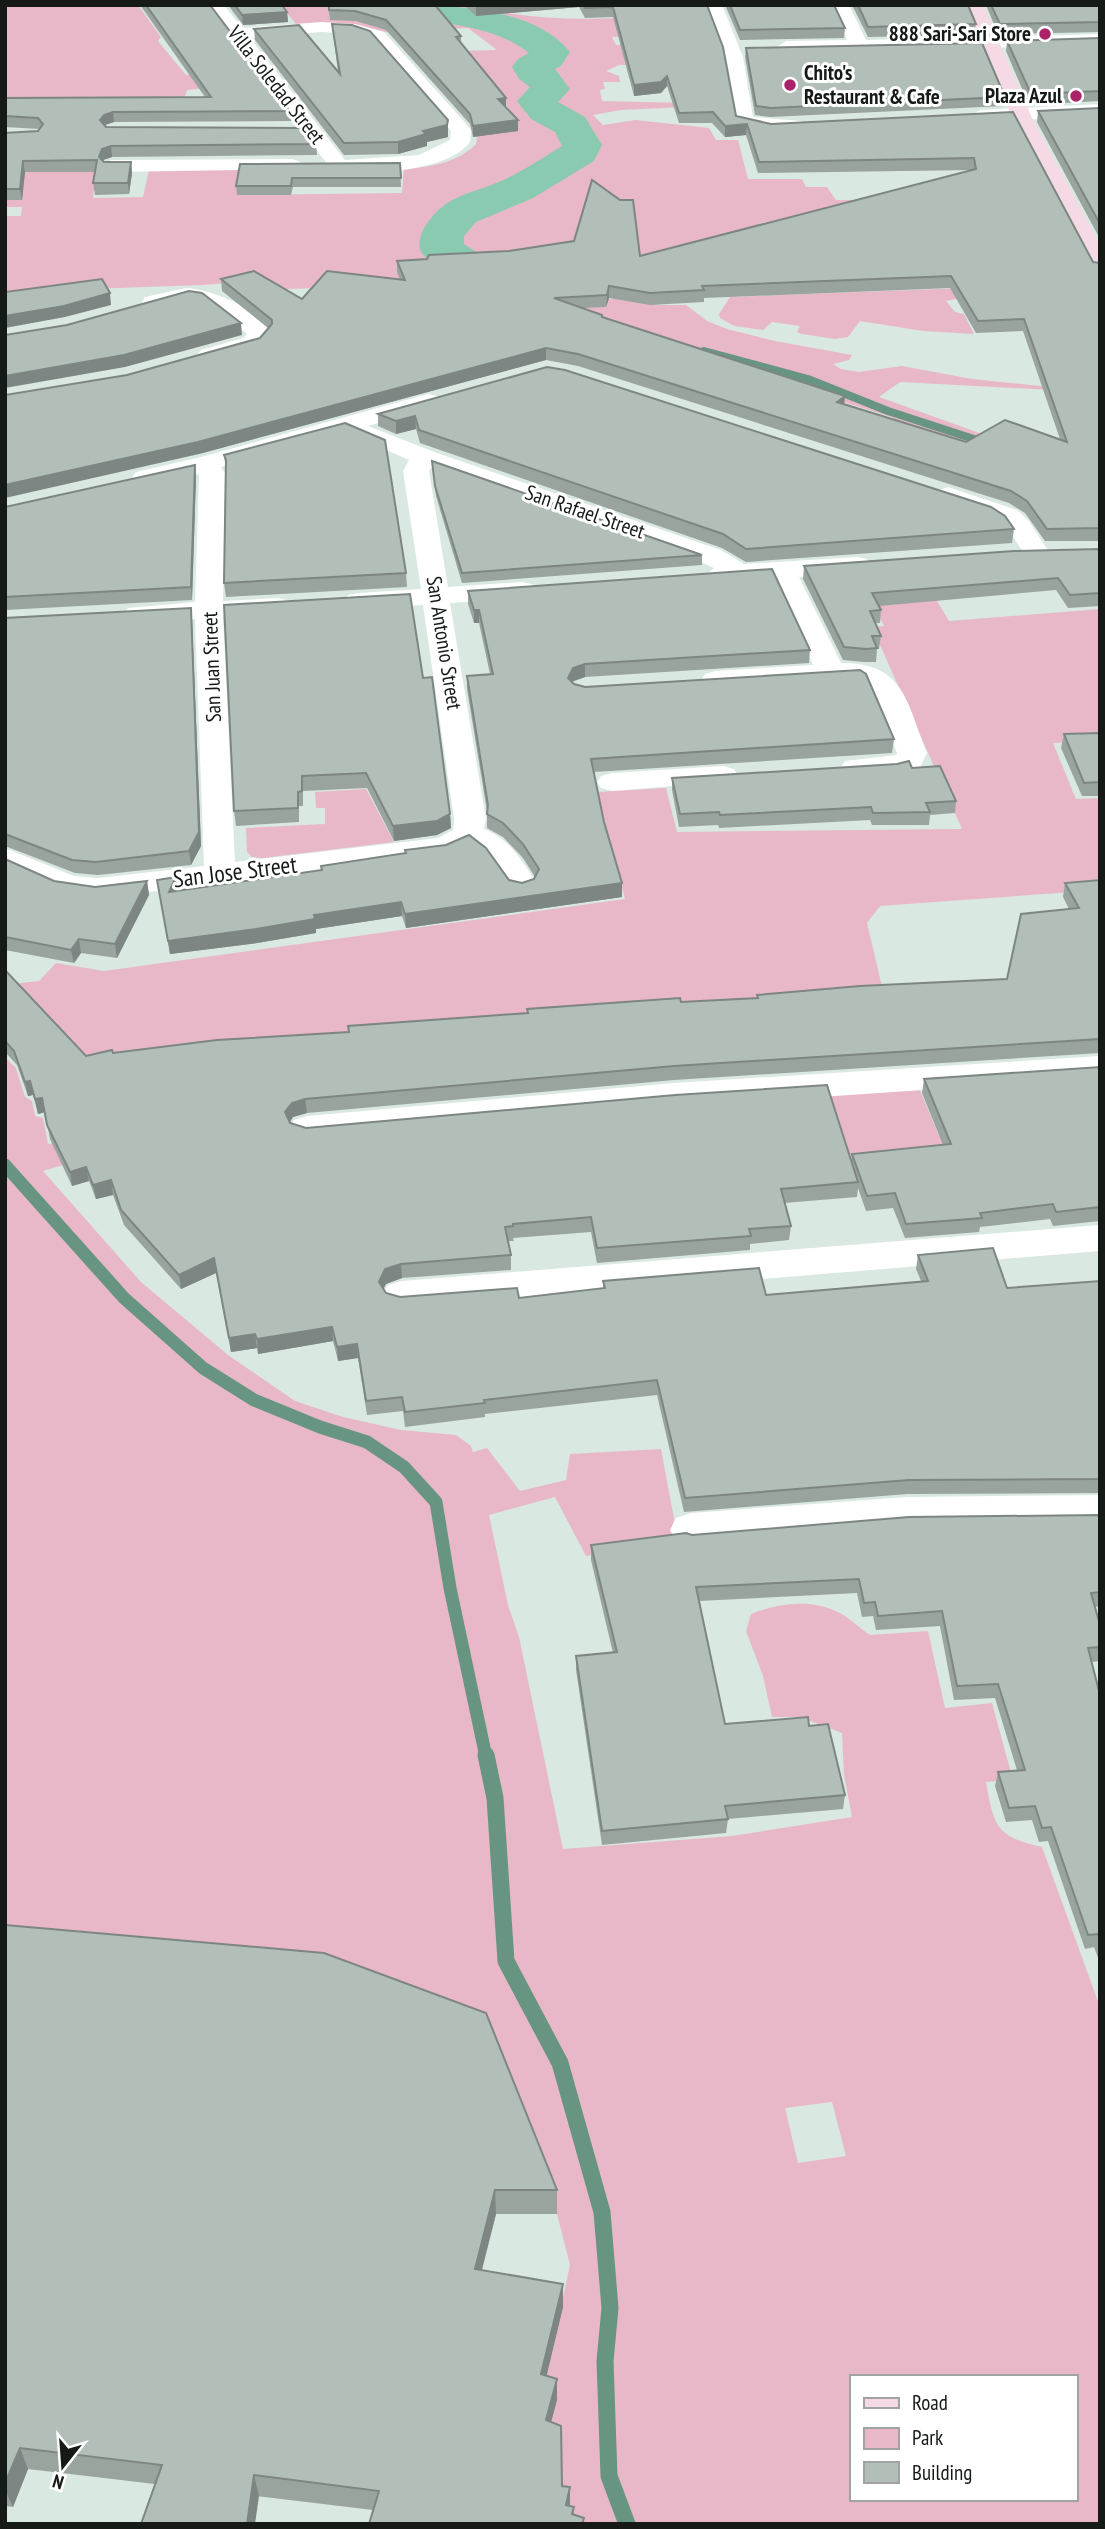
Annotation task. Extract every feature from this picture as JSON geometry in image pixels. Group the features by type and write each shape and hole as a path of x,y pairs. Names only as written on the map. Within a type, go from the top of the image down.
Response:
{"street":[{"name":"Villa Soledad Street","path":"215,5 338,165"},
{"path":"713,5 738,49 744,121 766,126 810,124"},
{"path":"841,5 859,45"},
{"path":"974,5 1021,114 1100,267"},
{"path":"112,166 399,164 429,158 453,148 460,142 461,131 378,36 355,29 322,27 237,34"},
{"path":"770,48 1100,40"},
{"path":"957,117 1100,110"},
{"path":"281,130 309,130"},
{"path":"1074,221 1100,220"},
{"path":"131,309 180,294 201,294 215,299 259,332 259,337 251,343 189,360"},
{"path":"125,482 205,464 447,396"},
{"name":"San Rafael Street","path":"348,423 363,433 428,458 711,556 730,565 737,573"},
{"name":"San Antonio Street","path":"428,458 418,465 416,471 470,819 468,834"},
{"name":"San Juan Street","path":"205,464 212,473 209,610 220,874"},
{"path":"924,487 1008,516 1020,527 1036,552"},
{"path":"696,576 877,563"},
{"path":"782,570 831,672"},
{"path":"114,615 546,588"},
{"path":"694,681 831,672 862,673 881,681 886,687 912,753 909,761 895,765 827,769"},
{"path":"612,782 747,774"},
{"path":"468,834 495,847 521,884"},
{"name":"San Jose Street","path":"5,857 68,884 83,888 110,888 446,847 468,834"},
{"path":"307,1128 674,1095 1100,1067"},
{"path":"402,1295 1100,1238"},
{"path":"691,1530 907,1513 1100,1511"}],"green space":[{"path":"5,5 138,5 161,37 158,41 186,75 246,68 258,82 187,90 181,107 44,97 5,97"},
{"path":"275,5 470,5 544,17 620,18 630,37 612,37 616,45 705,44 709,65 619,65 606,71 619,76 620,82 603,82 605,89 600,90 602,101 686,103 686,107 621,110 593,115 603,125 635,120 709,128 716,140 738,140 748,179 802,179 806,187 827,187 836,200 854,200 860,210 760,223 763,231 564,301 654,297 658,305 686,305 707,321 727,329 852,355 849,360 833,364 841,369 859,372 902,366 972,379 1051,387 1054,390 900,382 879,397 1030,451 1100,470 1100,543 1065,503 882,425 894,418 679,350 369,361 317,288 287,289 254,281 5,292 5,216 21,216 22,207 5,207 5,172 96,171 93,198 143,197 149,170 241,170 237,195 402,193 404,169 433,165 460,156 476,144 478,134 509,109 485,77 460,51 497,50 468,28 385,32 355,24 296,24 281,6"},
{"path":"965,288 961,298 946,301 955,312 964,314 974,334 923,331 860,321 848,337 835,339 802,334 797,332 800,326 772,322 763,330 734,326 720,318 719,314 730,297"},
{"path":"918,569 949,621 1100,609 1100,741 1053,743 1076,799 1100,798 1100,890 880,906 867,923 884,995 75,1068 58,1031 12,984 39,981 56,963 104,971 625,899 597,792 666,788 677,832 962,829 872,627 884,626 856,574"},
{"path":"366,789 394,842 263,858 252,857 247,852 246,828 325,824 325,808 316,808 315,792"},
{"path":"5,1057 16,1068 25,1097 32,1101 35,1116 43,1118 48,1144 83,1139 87,1158 43,1171 141,1282 228,1355 295,1401 343,1417 401,1430 456,1435 471,1446 473,1452 487,1448 520,1491 566,1480 570,1454 661,1449 678,1540 586,1556 555,1497 489,1515 508,1605 519,1637 563,1849 732,1836 852,1817 844,1775 842,1733 800,1717 772,1717 763,1676 746,1631 751,1614 762,1610 794,1604 817,1605 842,1614 870,1635 928,1631 945,1708 992,1703 1013,1780 986,1782 995,1819 999,1827 1015,1839 1042,1847 1100,2007 1100,2524 566,2524 546,2441 542,2395 570,2265 557,2214 5,1949","holes":["832,2102 846,2156 798,2163 785,2108"]},
{"path":"919,1088 939,1136 946,1135 955,1155 848,1166 825,1091"}],"building":[{"path":"146,5 210,5 290,111 113,112 104,115 100,120 106,127 303,128 316,144 111,146 102,149 99,157 104,162 131,162 128,183 93,183 97,160 23,161 20,189 5,189 5,133 38,131 43,124 38,118 5,116 5,98 211,97"},
{"path":"235,5 282,5 287,12 242,15"},
{"path":"329,5 435,5 461,36 456,37 506,98 498,99 518,120 473,126 470,114 386,20 355,11 329,10"},
{"path":"583,5 707,5 723,47 736,116 771,124 1013,112 1093,262 1100,263 1100,528 1047,529 1027,501 1011,491 578,354 546,348 198,442 5,485 5,395 127,375 260,338 272,324 272,320 221,279 254,271 302,299 327,271 405,280 397,261 427,259 429,255 509,251 574,241 592,180 620,200 633,200 640,256 976,169 974,158 759,162 747,124 725,126 713,112 679,113 667,76 661,82 634,85 613,7 585,8","holes":["951,276 978,321 1024,319 1067,442 1005,420 966,442 837,402 845,396 602,317 554,298 607,295 609,286 650,293 704,290 702,286"]},
{"path":"730,5 834,5 845,28 740,30"},
{"path":"858,5 968,5 976,24 868,27"},
{"path":"991,5 1100,5 1100,22 1000,24"},
{"path":"332,24 352,25 370,31 448,120 447,125 423,131 426,134 398,142 344,143 254,29 299,25 340,74"},
{"path":"1100,38 1100,91 1031,94 1007,41"},
{"path":"982,43 1005,97 771,108 756,106 746,48"},
{"path":"1100,108 1100,224 1038,111"},
{"path":"400,163 401,178 292,178 291,186 236,186 240,164"},
{"path":"102,279 110,293 64,306 5,316 5,292"},
{"path":"189,291 202,293 241,323 124,355 5,376 5,335 67,325"},
{"path":"547,367 565,370 991,507 1005,516 1014,529 746,549 723,534 419,430 415,416 396,421 378,414"},
{"path":"345,423 385,440 406,573 224,583 224,455"},
{"path":"432,461 702,555 462,573 435,486"},
{"path":"195,465 191,587 5,597 5,507"},
{"path":"1100,549 1100,593 1070,595 1058,578 872,593 881,610 870,611 881,636 872,636 877,648 866,649 844,647 804,566 1014,551"},
{"path":"772,569 810,650 585,664 573,668 568,678 574,684 585,687 860,670 866,674 894,739 591,759 604,822 622,883 405,914 401,902 314,915 315,919 256,929 168,941 157,880 176,877 169,892 322,870 321,866 446,845 469,835 486,848 509,880 522,883 534,879 539,869 523,844 503,823 487,814 488,805 467,676 493,674 479,610 474,610 468,591"},
{"path":"410,594 423,678 432,677 450,814 437,821 393,826 366,773 302,776 298,808 234,811 224,605"},
{"path":"191,608 199,832 189,851 96,862 72,860 5,834 5,618"},
{"path":"1100,733 1100,782 1084,783 1064,734"},
{"path":"909,761 912,768 940,766 956,801 926,803 930,812 873,813 871,807 720,815 719,812 680,814 672,778 897,764"},
{"path":"5,859 54,881 95,887 147,881 115,944 79,939 71,950 5,937"},
{"path":"1100,880 1100,1039 674,1066 305,1099 292,1103 285,1112 290,1123 306,1128 675,1095 827,1085 858,1182 781,1189 791,1226 749,1229 751,1236 597,1248 591,1217 513,1224 505,1227 511,1255 401,1264 385,1269 379,1282 386,1293 400,1297 517,1288 519,1298 605,1288 603,1281 759,1268 766,1295 928,1281 918,1255 993,1248 1007,1288 1100,1281 1100,1479 909,1480 685,1498 657,1380 405,1412 402,1397 366,1401 357,1344 337,1347 332,1327 257,1339 255,1334 229,1338 214,1258 179,1275 121,1210 111,1180 93,1185 86,1167 70,1172 47,1125 42,1098 35,1099 30,1081 25,1082 14,1051 5,1041 5,970 86,1056 112,1050 113,1053 217,1040 349,1032 348,1026 528,1013 527,1009 680,998 681,1002 758,998 757,995 860,986 1007,979 1021,914 1079,908 1065,883"},
{"path":"1100,1067 1100,1207 1056,1212 1053,1204 980,1213 982,1218 906,1224 895,1193 867,1196 852,1154 951,1144 924,1079"},
{"path":"1100,1515 1100,1592 1091,1593 1100,1625 1100,1647 1088,1648 1100,1695 1100,1938 1098,1934 1088,1935 1051,1827 1042,1828 1035,1806 1009,1808 998,1772 1025,1770 998,1684 957,1686 942,1611 878,1616 875,1602 864,1603 859,1579 696,1587 725,1724 808,1717 809,1726 828,1724 845,1795 725,1806 728,1819 602,1831 576,1656 617,1652 591,1545 686,1533 692,1535 909,1517"},
{"path":"5,1925 324,1953 486,2013 557,2190 495,2190 475,2269 563,2284 541,2374 557,2379 546,2420 561,2426 562,2486 570,2487 566,2505 574,2507 572,2514 584,2518 582,2524 369,2524 379,2491 254,2475 247,2524 141,2524 162,2465 20,2448 5,2483"}],"waterway":[{"path":"380,5 493,22 515,29 551,52 548,58 531,67 551,89 536,101 545,111 571,125 582,145 580,152 518,189 461,213 442,234 442,249 482,275 513,305 527,313"},
{"path":"704,351 808,379 888,411 986,443"},
{"path":"5,1165 124,1298 203,1368 254,1400 320,1427 367,1442 404,1467 436,1502 450,1588 486,1757"},
{"path":"486,1755 495,1798 506,1961 560,2063 602,2212 610,2308 605,2361 609,2476 627,2524"}],"place":[{"name":"888 Sari-Sari Store","path":"1045,34"},
{"name":"Chito's Restaurant & Cafe","path":"790,85"},
{"name":"Plaza Azul","path":"1076,96"}]}
